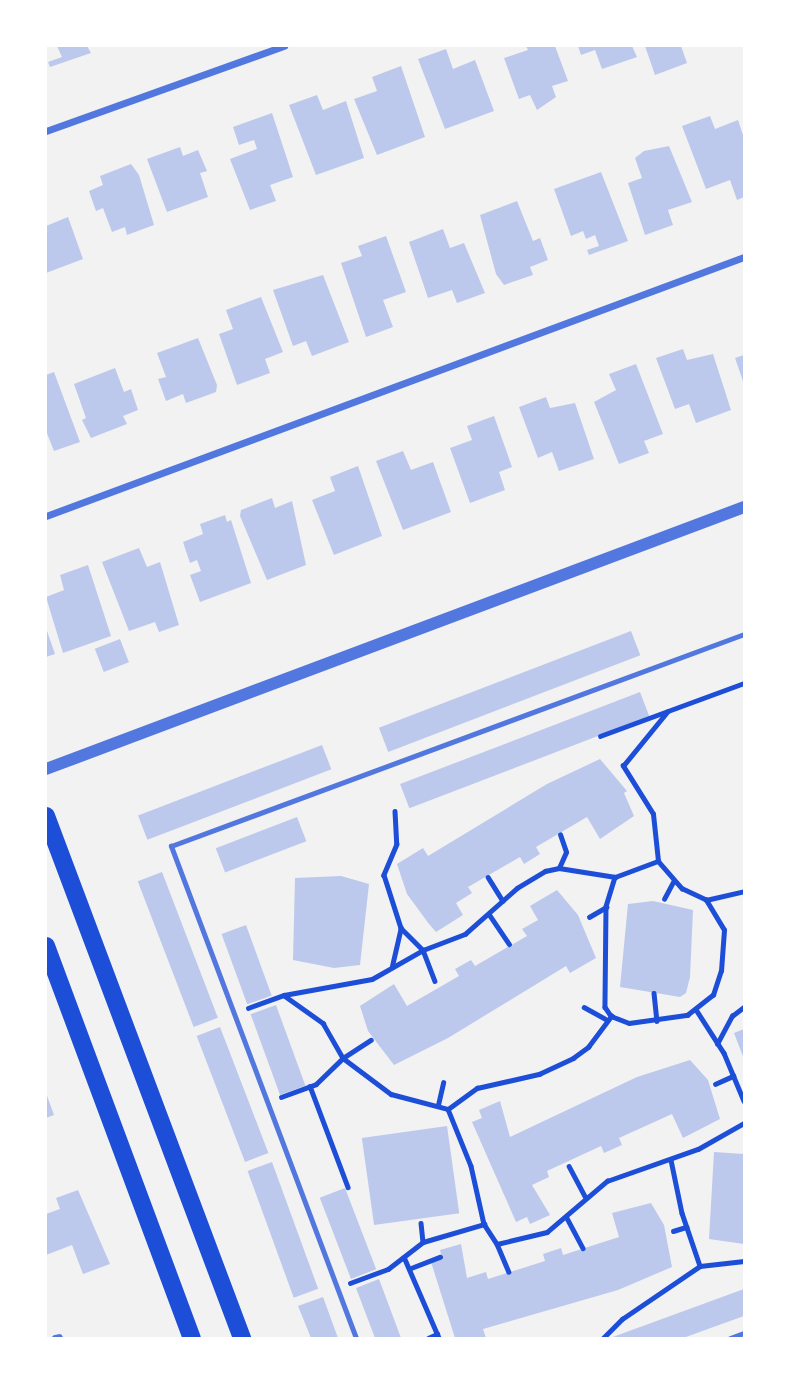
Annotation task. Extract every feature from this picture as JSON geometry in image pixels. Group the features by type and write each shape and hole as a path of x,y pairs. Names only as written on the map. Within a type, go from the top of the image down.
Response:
{"main road":[{"path":"46,816 242,1339"},
{"path":"46,946 192,1339"}],"street":[{"path":"46,131 284,46"},
{"path":"46,516 744,257"},
{"path":"46,769 744,507"}],"lane":[{"path":"356,1339 172,846 744,634"},
{"path":"730,1339 744,1333"}],"path":[{"path":"600,736 744,683"},
{"path":"667,712 623,766 653,814 658,861 673,882 693,897 706,900 744,891"},
{"path":"396,811 397,844 384,875 401,929 423,950 435,981"},
{"path":"559,868 566,852 560,835"},
{"path":"233,1013 284,995 354,984 423,950 454,940 532,878 559,868 615,877 658,861"},
{"path":"488,877 503,901"},
{"path":"449,1109 477,1088 557,1067 588,1047 609,1018 604,992 609,941 606,907 615,877"},
{"path":"664,899 673,882"},
{"path":"583,1007 629,1023 657,1021 697,1011 713,995 721,971 724,936 706,900"},
{"path":"589,917 606,907"},
{"path":"489,914 509,944"},
{"path":"392,967 401,929"},
{"path":"654,993 657,1021"},
{"path":"284,995 323,1023 343,1058 391,1094 449,1109 471,1166 484,1224 497,1244 509,1272"},
{"path":"717,1044 732,1016 744,1007"},
{"path":"697,1011 717,1044 744,1101"},
{"path":"267,1102 310,1086 343,1058 371,1040"},
{"path":"715,1084 733,1076"},
{"path":"438,1105 443,1083"},
{"path":"310,1086 348,1187"},
{"path":"497,1244 533,1238 567,1218 585,1196 607,1181 670,1160 744,1123"},
{"path":"670,1160 686,1227 700,1266"},
{"path":"569,1166 585,1196"},
{"path":"567,1218 583,1248"},
{"path":"421,1223 423,1242"},
{"path":"336,1289 388,1269 423,1242 484,1224"},
{"path":"673,1231 686,1227"},
{"path":"404,1257 438,1336 428,1339"},
{"path":"411,1268 440,1257"},
{"path":"603,1339 622,1319 700,1266 744,1261"}],"building":[{"path":"57,46 87,46 91,53 50,67 48,62 62,57"},
{"path":"526,46 555,46 568,81 552,86 556,97 537,110 530,95 519,99 504,58 528,50"},
{"path":"578,46 632,46 637,57 602,69 595,50 581,55"},
{"path":"645,46 681,46 687,63 655,75"},
{"path":"446,49 453,69 475,60 494,111 445,129 418,59"},
{"path":"401,66 425,137 377,155 354,99 377,91 372,77"},
{"path":"317,95 323,110 346,101 364,158 316,175 289,105"},
{"path":"272,113 293,177 270,185 276,201 250,210 230,159 257,149 254,140 239,145 233,127"},
{"path":"710,116 715,129 738,120 744,138 744,197 737,200 730,180 706,189 682,126"},
{"path":"669,146 692,202 668,210 673,225 645,235 628,183 642,178 635,158 644,151"},
{"path":"180,147 183,156 198,150 207,171 200,173 208,197 167,212 147,159"},
{"path":"131,164 139,175 154,225 127,235 125,227 112,232 103,208 96,211 89,191 103,185 100,176"},
{"path":"601,172 628,241 589,255 587,250 599,246 595,235 586,239 583,231 571,236 554,189"},
{"path":"517,201 533,241 540,238 548,260 530,267 533,275 504,285 496,274 480,215"},
{"path":"68,217 83,259 46,273 46,226"},
{"path":"443,229 450,248 464,243 485,293 457,303 452,290 428,298 409,242"},
{"path":"386,236 406,292 383,300 393,327 366,337 341,263 362,256 358,246"},
{"path":"323,275 349,342 312,356 306,341 293,346 273,290"},
{"path":"261,297 283,352 265,359 270,373 237,385 219,334 233,329 226,310"},
{"path":"198,338 217,385 216,392 186,403 183,394 166,401 158,379 166,377 157,353"},
{"path":"683,349 687,360 713,354 731,410 696,423 689,404 675,409 656,358"},
{"path":"744,355 744,384 735,358"},
{"path":"636,364 663,434 644,441 649,453 619,464 594,402 616,390 609,374"},
{"path":"115,368 124,392 131,389 138,410 123,416 127,424 91,438 82,420 86,418 74,384"},
{"path":"54,372 80,442 54,451 46,431 46,375"},
{"path":"546,397 550,408 575,403 594,459 559,471 552,452 538,458 519,407"},
{"path":"494,416 512,467 499,472 505,490 470,503 450,448 472,440 467,426"},
{"path":"403,451 411,470 433,462 451,512 403,530 376,461"},
{"path":"358,466 382,536 334,555 312,500 335,491 330,477"},
{"path":"272,498 275,508 292,501 306,565 267,580 240,516 241,510"},
{"path":"225,515 227,522 231,520 251,583 200,602 190,575 201,571 197,560 190,563 183,542 203,534 200,524"},
{"path":"139,548 147,567 160,562 179,625 159,632 155,622 129,631 102,562"},
{"path":"88,565 111,636 63,653 46,597 64,590 60,575"},
{"path":"46,628 55,654 46,657"},
{"path":"631,631 640,655 388,752 379,728"},
{"path":"120,639 129,662 104,672 95,649"},
{"path":"640,692 649,716 409,808 400,784"},
{"path":"322,745 331,769 147,840 138,816"},
{"path":"600,759 627,791 624,793 634,816 600,839 587,817 536,847 540,854 524,864 520,857 468,887 472,893 456,903 463,915 436,932 407,894 397,864 423,848 428,856 547,784"},
{"path":"297,817 306,841 225,872 216,848"},
{"path":"162,872 218,1018 194,1027 138,881"},
{"path":"341,876 369,884 360,965 334,968 293,960 295,878"},
{"path":"557,890 578,915 596,958 570,973 566,966 448,1038 394,1065 368,1031 360,1006 394,984 407,1006 459,976 455,969 471,960 475,966 527,936 522,929 538,920 530,906"},
{"path":"653,901 693,910 690,977 686,993 680,997 620,987 628,904"},
{"path":"246,925 272,995 247,1004 222,934"},
{"path":"276,1005 305,1086 280,1095 251,1014"},
{"path":"220,1027 268,1153 245,1162 197,1036"},
{"path":"744,1029 744,1059 734,1033"},
{"path":"690,1060 708,1080 720,1119 683,1138 672,1114 619,1138 622,1145 604,1153 601,1146 547,1171 549,1177 532,1185 550,1215 530,1224 527,1217 516,1222 472,1122 482,1118 479,1110 500,1101 510,1137 637,1077"},
{"path":"46,1093 54,1115 46,1118"},
{"path":"447,1126 459,1213 374,1225 362,1138"},
{"path":"714,1152 744,1154 744,1244 709,1239"},
{"path":"272,1162 318,1289 294,1298 248,1171"},
{"path":"345,1188 376,1269 351,1279 320,1198"},
{"path":"78,1190 110,1264 83,1274 72,1245 46,1255 46,1214 60,1209 56,1198"},
{"path":"651,1203 664,1225 672,1267 618,1290 483,1329 486,1338 455,1338 431,1262 442,1258 440,1250 461,1244 467,1278 486,1272 488,1279 545,1261 543,1254 561,1248 563,1255 619,1237 612,1213"},
{"path":"379,1279 401,1338 375,1338 356,1288"},
{"path":"744,1289 744,1316 683,1338 610,1338"},
{"path":"323,1297 338,1338 311,1338 298,1306"}]}
